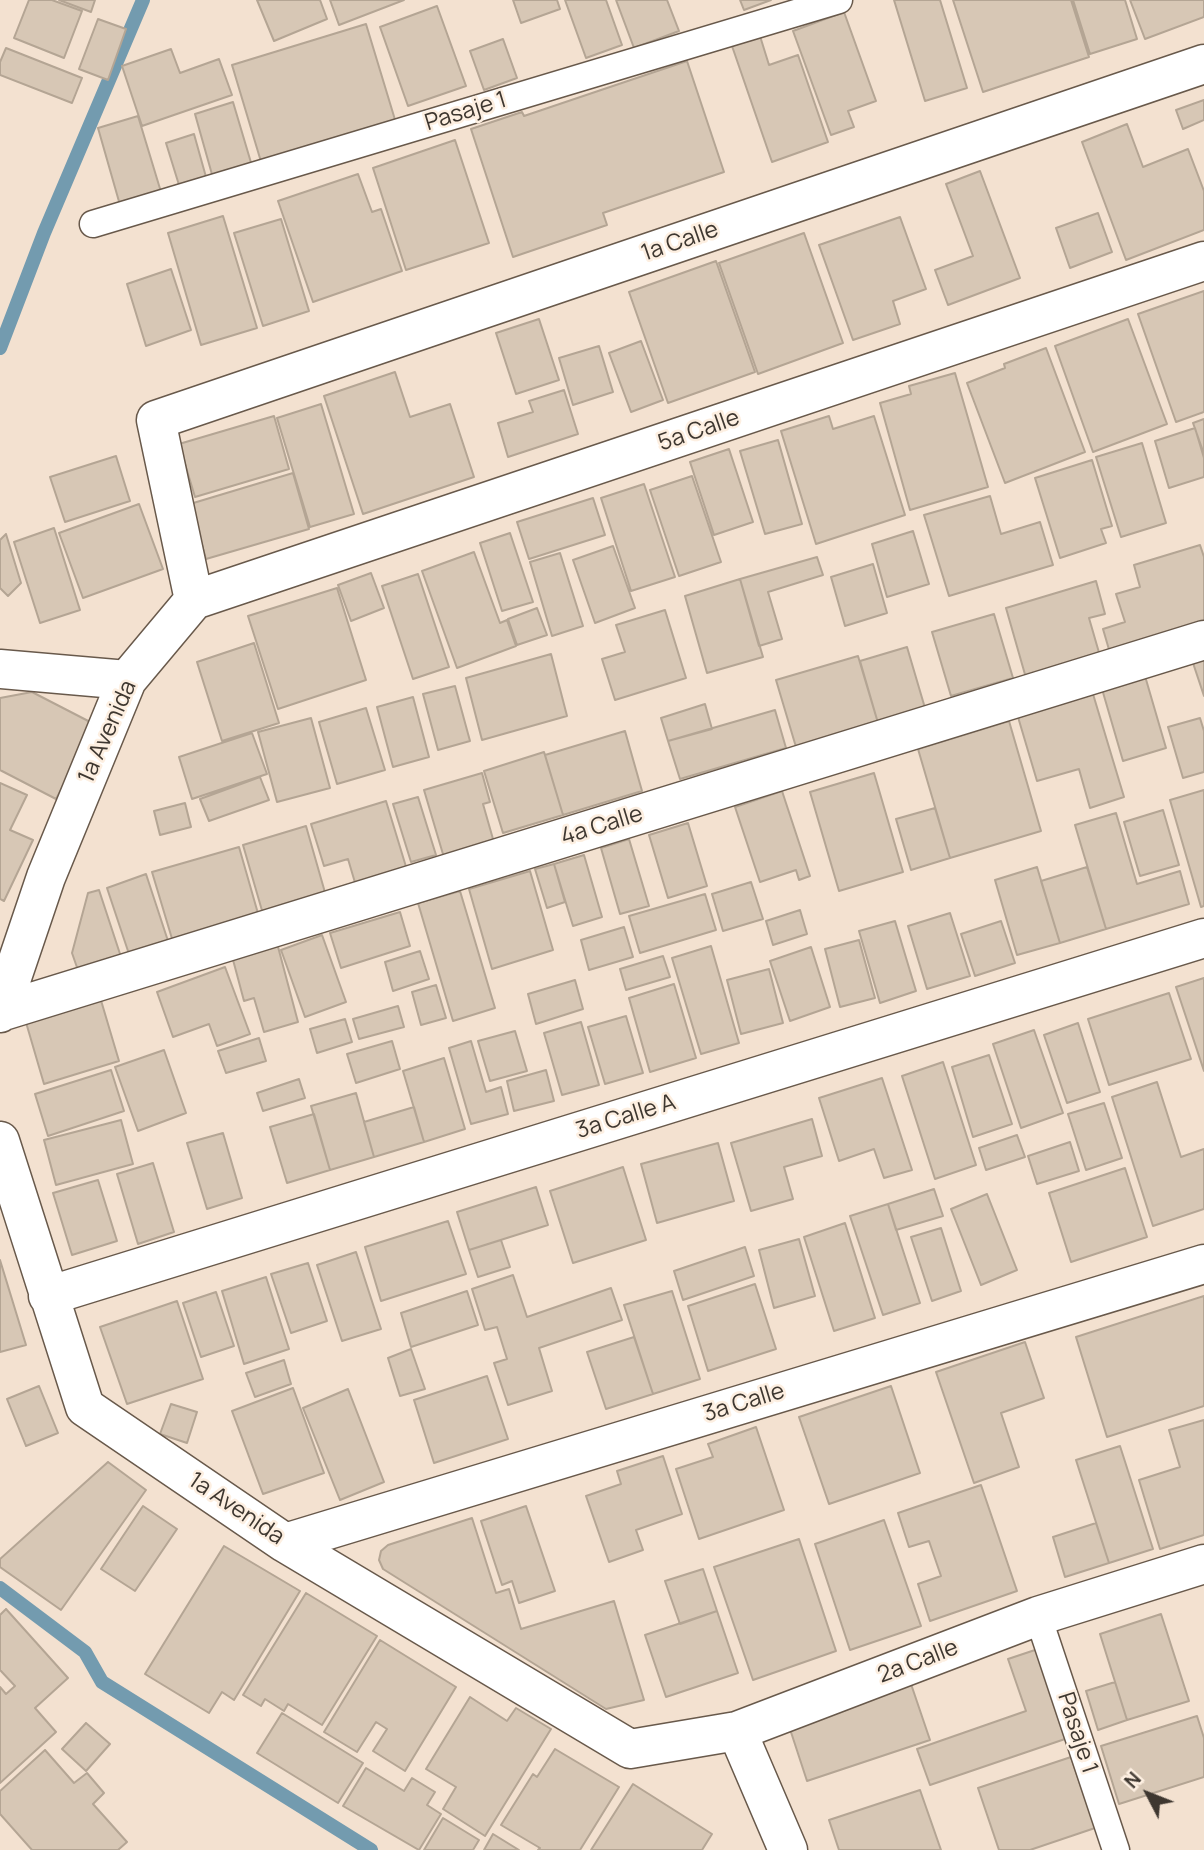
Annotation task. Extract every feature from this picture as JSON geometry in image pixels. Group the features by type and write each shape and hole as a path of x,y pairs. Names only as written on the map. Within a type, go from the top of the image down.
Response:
{"street":[{"name":"1a Calle","path":"194,600 156,420 1204,64"},
{"name":"5a Calle","path":"194,600 1204,261"},
{"name":"1a Avenida","path":"0,1013 46,877 127,680 194,600"},
{"name":"4a Calle","path":"0,1013 1204,640"},
{"path":"0,669 127,680"},
{"name":"3a Calle A","path":"48,1296 1204,939"},
{"name":"1a Avenida","path":"0,1141 85,1407 285,1543 630,1749"},
{"name":"3a Calle","path":"285,1543 1204,1264"},
{"name":"2a Calle","path":"630,1749 737,1731 1038,1616 1204,1564"},
{"path":"737,1731 788,1850"}],"lane":[{"name":"Pasaje 1","path":"93,224 839,0"},
{"name":"Pasaje 1","path":"1038,1616 1116,1850"}],"building":[{"path":"29,0 52,0 82,11 64,58 14,38"},
{"path":"59,0 95,0 91,12"},
{"path":"257,0 320,0 327,19 274,41"},
{"path":"330,0 404,0 339,25"},
{"path":"513,0 557,0 560,9 521,23"},
{"path":"565,0 606,0 622,45 586,58"},
{"path":"616,0 667,0 679,31 634,48"},
{"path":"740,0 771,0 744,10"},
{"path":"894,0 940,0 967,88 925,101"},
{"path":"953,0 1071,0 1089,57 983,92"},
{"path":"1073,0 1125,0 1137,39 1090,54"},
{"path":"1130,0 1204,0 1204,17 1145,39"},
{"path":"437,6 466,86 408,106 380,27"},
{"path":"844,12 876,101 848,111 854,127 831,135 793,31"},
{"path":"98,19 126,29 108,80 79,69"},
{"path":"366,24 396,123 262,165 232,65"},
{"path":"760,36 769,65 798,55 828,142 772,162 732,46"},
{"path":"503,39 517,78 484,90 470,51"},
{"path":"6,48 82,78 72,103 0,75 0,62"},
{"path":"171,49 180,73 219,59 232,95 142,126 122,66"},
{"path":"687,61 724,172 603,213 607,225 513,257 471,129 522,112 524,116"},
{"path":"1204,100 1204,120 1183,129 1176,110"},
{"path":"233,102 252,166 213,178 195,114"},
{"path":"138,116 161,192 120,205 98,128"},
{"path":"1127,124 1143,167 1188,149 1204,191 1204,230 1126,260 1082,142"},
{"path":"194,134 206,177 179,185 166,143"},
{"path":"455,140 489,243 406,270 373,168"},
{"path":"980,171 1020,278 948,305 935,270 973,256 946,184"},
{"path":"358,174 372,212 381,209 402,271 313,302 278,201"},
{"path":"1098,213 1112,252 1070,268 1056,228"},
{"path":"223,216 257,328 201,345 168,233"},
{"path":"900,217 926,289 893,301 900,324 853,340 819,245"},
{"path":"281,219 309,311 263,326 234,233"},
{"path":"804,233 843,343 758,374 719,263"},
{"path":"716,261 755,372 668,403 629,292"},
{"path":"171,269 191,330 146,346 127,284"},
{"path":"1204,291 1204,412 1176,422 1138,314"},
{"path":"539,319 559,380 516,394 496,333"},
{"path":"1128,319 1167,424 1093,452 1055,346"},
{"path":"641,341 663,400 631,412 609,353"},
{"path":"599,346 613,392 573,405 559,358"},
{"path":"1046,348 1085,452 1005,483 967,383 1005,368 1004,364"},
{"path":"395,372 410,417 450,404 474,477 363,514 324,396"},
{"path":"955,373 988,487 910,510 880,403 911,394 909,386"},
{"path":"564,390 578,434 508,457 498,423 533,412 529,401"},
{"path":"321,404 354,514 310,527 277,418"},
{"path":"274,416 289,469 195,497 179,444"},
{"path":"829,416 833,429 874,416 905,515 816,544 781,431"},
{"path":"1204,419 1204,454 1193,423"},
{"path":"1195,428 1204,458 1204,477 1169,488 1155,441"},
{"path":"778,440 802,524 765,534 740,451"},
{"path":"1142,443 1166,523 1121,537 1096,457"},
{"path":"729,449 753,522 714,535 690,462"},
{"path":"116,456 130,501 65,522 50,477"},
{"path":"1092,460 1112,526 1101,529 1106,543 1060,558 1035,478"},
{"path":"293,473 309,529 206,559 190,504"},
{"path":"692,476 721,562 679,576 650,490"},
{"path":"644,484 675,577 631,591 601,498"},
{"path":"990,496 1001,534 1040,522 1053,565 949,596 924,515"},
{"path":"593,498 605,535 529,559 517,522"},
{"path":"139,504 163,569 83,598 59,533"},
{"path":"54,528 80,610 40,623 14,542"},
{"path":"913,531 929,584 887,597 872,544"},
{"path":"510,533 533,602 502,611 480,543"},
{"path":"6,534 21,583 8,596 0,588 0,540"},
{"path":"1200,545 1204,557 1204,624 1110,653 1103,629 1125,622 1116,594 1140,587 1134,565"},
{"path":"613,546 635,608 595,623 573,560"},
{"path":"474,552 500,623 507,620 516,646 457,668 422,571"},
{"path":"560,553 583,626 552,636 530,562"},
{"path":"817,557 823,575 768,592 782,639 759,646 740,579"},
{"path":"873,564 887,613 845,626 831,577"},
{"path":"371,573 384,608 351,621 338,585"},
{"path":"418,574 449,667 413,679 382,586"},
{"path":"740,579 763,657 707,673 685,596"},
{"path":"1096,581 1105,614 1089,618 1100,656 1026,678 1006,608"},
{"path":"337,588 366,680 278,709 248,616"},
{"path":"537,608 547,635 517,645 508,619"},
{"path":"665,610 686,678 615,700 602,659 625,652 616,625"},
{"path":"994,614 1013,678 951,696 932,632"},
{"path":"254,643 279,723 222,741 197,662"},
{"path":"907,647 925,708 878,723 860,661"},
{"path":"1204,652 1204,696 1191,657"},
{"path":"551,654 567,716 482,740 466,678"},
{"path":"858,656 878,723 796,747 776,680"},
{"path":"1145,676 1166,748 1123,761 1102,689"},
{"path":"455,686 470,741 438,750 423,694"},
{"path":"32,692 96,725 56,799 0,770 0,698"},
{"path":"1093,694 1124,797 1090,808 1079,769 1037,781 1018,717"},
{"path":"413,697 429,757 393,767 377,707"},
{"path":"705,704 712,729 668,741 661,718"},
{"path":"366,708 385,770 337,784 319,722"},
{"path":"775,710 786,748 680,779 668,741"},
{"path":"311,718 330,788 277,802 258,732"},
{"path":"1200,718 1204,731 1204,772 1183,778 1168,727"},
{"path":"1009,721 1041,831 950,858 918,749"},
{"path":"625,731 642,791 563,815 545,755"},
{"path":"252,733 267,774 192,799 179,757"},
{"path":"544,752 563,815 503,833 484,771"},
{"path":"482,773 490,802 483,804 495,846 445,861 424,790"},
{"path":"874,773 903,872 839,891 810,792"},
{"path":"260,777 269,800 209,821 200,799"},
{"path":"0,783 27,795 10,830 33,840 4,901 0,899"},
{"path":"1204,790 1204,906 1201,907 1170,800"},
{"path":"782,791 810,876 799,880 796,870 760,882 735,807"},
{"path":"418,797 436,855 411,862 393,804"},
{"path":"386,801 407,870 356,886 348,859 324,866 311,824"},
{"path":"185,803 191,827 160,835 154,811"},
{"path":"935,808 950,858 911,870 896,819"},
{"path":"1163,810 1179,865 1140,876 1124,822"},
{"path":"1116,813 1137,884 1180,871 1189,904 1106,929 1075,825"},
{"path":"688,823 707,886 668,898 649,835"},
{"path":"306,826 326,896 263,914 243,845"},
{"path":"629,839 649,906 620,914 601,848"},
{"path":"239,847 259,917 173,942 152,872"},
{"path":"584,855 602,917 573,926 554,864"},
{"path":"554,864 565,902 547,908 535,869"},
{"path":"1037,867 1060,943 1017,955 995,880"},
{"path":"1087,867 1106,929 1060,943 1041,881"},
{"path":"530,871 553,950 492,969 469,889"},
{"path":"146,874 169,944 130,957 107,888"},
{"path":"751,882 763,919 723,931 712,894"},
{"path":"99,890 122,960 80,976 72,953 88,893"},
{"path":"460,891 495,1008 453,1021 418,903"},
{"path":"705,894 716,930 640,953 629,916"},
{"path":"800,910 807,934 773,945 766,921"},
{"path":"400,912 410,946 341,968 330,933"},
{"path":"950,913 970,976 927,989 908,926"},
{"path":"895,921 916,991 880,1003 859,931"},
{"path":"1001,921 1015,963 975,976 961,934"},
{"path":"624,927 633,957 589,970 581,940"},
{"path":"322,935 346,1002 305,1017 281,950"},
{"path":"859,940 875,998 840,1007 825,949"},
{"path":"277,943 298,1022 264,1032 254,998 244,1001 232,956"},
{"path":"711,946 739,1043 701,1054 672,958"},
{"path":"811,947 830,1007 790,1021 770,961"},
{"path":"420,951 429,979 393,991 385,962"},
{"path":"663,956 670,977 626,990 620,969"},
{"path":"225,967 250,1034 217,1046 209,1024 173,1037 157,992"},
{"path":"769,969 783,1023 741,1034 727,980"},
{"path":"1204,978 1204,1071 1176,987"},
{"path":"575,980 583,1009 536,1024 528,994"},
{"path":"674,984 696,1058 650,1072 629,998"},
{"path":"436,985 446,1018 421,1025 412,992"},
{"path":"1169,993 1191,1059 1109,1085 1088,1019"},
{"path":"100,997 119,1061 44,1084 25,1019"},
{"path":"398,1006 404,1027 359,1039 353,1019"},
{"path":"626,1016 643,1073 605,1084 588,1027"},
{"path":"345,1019 352,1042 317,1053 310,1029"},
{"path":"581,1022 599,1085 562,1095 544,1033"},
{"path":"1078,1023 1100,1092 1067,1103 1044,1035"},
{"path":"1034,1030 1063,1113 1021,1128 993,1044"},
{"path":"515,1031 527,1071 490,1081 478,1041"},
{"path":"259,1038 266,1061 226,1073 218,1051"},
{"path":"392,1041 400,1069 356,1083 347,1054"},
{"path":"471,1041 486,1092 501,1087 508,1114 471,1124 449,1048"},
{"path":"164,1050 186,1113 138,1131 115,1067"},
{"path":"989,1055 1012,1124 973,1137 952,1067"},
{"path":"444,1058 465,1129 424,1142 403,1071"},
{"path":"943,1062 976,1165 935,1179 902,1076"},
{"path":"111,1070 124,1111 48,1136 35,1094"},
{"path":"546,1070 554,1101 514,1111 507,1081"},
{"path":"882,1078 912,1170 884,1178 874,1149 839,1161 819,1098"},
{"path":"299,1079 305,1098 263,1111 257,1093"},
{"path":"1157,1082 1181,1157 1204,1149 1204,1209 1153,1226 1112,1097"},
{"path":"356,1093 374,1157 330,1170 311,1106"},
{"path":"1104,1103 1122,1158 1086,1170 1068,1114"},
{"path":"414,1107 424,1142 374,1157 364,1122"},
{"path":"314,1114 330,1170 287,1183 270,1127"},
{"path":"812,1119 822,1156 784,1167 793,1199 751,1211 731,1143"},
{"path":"121,1120 133,1164 56,1185 44,1140"},
{"path":"223,1133 242,1198 207,1209 187,1143"},
{"path":"1017,1135 1025,1157 986,1170 979,1148"},
{"path":"1070,1142 1079,1171 1037,1184 1028,1156"},
{"path":"718,1143 734,1201 657,1223 641,1164"},
{"path":"153,1163 174,1232 138,1244 117,1174"},
{"path":"623,1167 646,1240 573,1263 550,1191"},
{"path":"1125,1168 1147,1237 1071,1262 1049,1193"},
{"path":"98,1180 117,1241 72,1255 53,1193"},
{"path":"536,1187 548,1225 469,1250 457,1212"},
{"path":"934,1189 943,1216 896,1230 888,1204"},
{"path":"987,1194 1017,1270 981,1285 951,1209"},
{"path":"888,1204 920,1303 883,1315 850,1216"},
{"path":"448,1221 466,1274 381,1301 365,1247"},
{"path":"845,1223 875,1318 834,1331 804,1237"},
{"path":"941,1228 961,1291 932,1301 911,1237"},
{"path":"799,1239 815,1296 774,1308 759,1250"},
{"path":"501,1240 510,1267 478,1277 469,1250"},
{"path":"745,1247 754,1276 683,1300 674,1271"},
{"path":"356,1252 381,1329 342,1341 317,1265"},
{"path":"0,1260 26,1345 0,1352"},
{"path":"308,1263 327,1321 291,1333 271,1274"},
{"path":"513,1275 527,1317 611,1288 622,1320 539,1348 552,1391 508,1405 494,1363 507,1359 497,1327 485,1330 472,1289"},
{"path":"266,1277 289,1349 244,1364 222,1291"},
{"path":"755,1284 776,1349 708,1371 688,1306"},
{"path":"467,1291 478,1325 411,1347 401,1313"},
{"path":"672,1291 700,1379 653,1394 624,1305"},
{"path":"216,1292 234,1346 201,1357 183,1303"},
{"path":"1204,1296 1204,1406 1107,1437 1076,1337"},
{"path":"177,1301 203,1379 127,1404 100,1327"},
{"path":"634,1337 653,1394 606,1409 587,1352"},
{"path":"1025,1342 1044,1398 1001,1413 1019,1467 974,1483 936,1372"},
{"path":"411,1349 425,1389 400,1396 388,1358"},
{"path":"284,1360 291,1384 255,1397 246,1373"},
{"path":"487,1376 508,1439 434,1463 414,1400"},
{"path":"39,1386 58,1433 26,1446 7,1399"},
{"path":"891,1386 920,1473 829,1504 799,1417"},
{"path":"293,1388 324,1473 263,1494 232,1411"},
{"path":"348,1389 384,1482 340,1500 303,1408"},
{"path":"171,1404 197,1412 187,1443 160,1434"},
{"path":"1204,1420 1204,1535 1160,1549 1139,1480 1180,1467 1169,1430"},
{"path":"756,1427 784,1510 699,1539 676,1469 713,1457 708,1444"},
{"path":"1120,1446 1153,1549 1109,1563 1076,1460"},
{"path":"663,1456 682,1514 636,1530 643,1550 609,1562 586,1496 621,1484 617,1471"},
{"path":"108,1462 146,1490 61,1610 0,1567 0,1559"},
{"path":"981,1485 1017,1591 930,1621 918,1584 941,1576 929,1541 909,1547 898,1513"},
{"path":"143,1506 177,1529 135,1591 101,1569"},
{"path":"526,1506 555,1591 519,1603 512,1581 502,1585 481,1521"},
{"path":"472,1518 496,1593 509,1589 521,1629 614,1601 644,1700 606,1709 383,1569 379,1560 381,1551 388,1545"},
{"path":"884,1520 921,1626 850,1650 815,1544"},
{"path":"1096,1523 1109,1563 1065,1577 1053,1537"},
{"path":"799,1539 836,1651 753,1680 714,1567"},
{"path":"224,1546 300,1591 234,1700 222,1692 209,1713 145,1674"},
{"path":"703,1569 717,1611 680,1624 665,1581"},
{"path":"306,1593 377,1636 322,1725 288,1704 284,1711 265,1699 261,1706 243,1695"},
{"path":"6,1609 68,1678 35,1708 56,1732 0,1783 0,1687 6,1694 15,1686 0,1670 0,1615"},
{"path":"717,1611 738,1673 666,1697 645,1635"},
{"path":"1161,1614 1189,1701 1127,1720 1100,1634"},
{"path":"380,1640 456,1687 405,1771 373,1751 387,1729 376,1722 357,1752 324,1732"},
{"path":"1038,1649 1068,1738 930,1785 917,1749 1026,1711 1008,1659"},
{"path":"1115,1682 1127,1720 1098,1730 1086,1691"},
{"path":"911,1684 930,1740 807,1781 789,1726"},
{"path":"470,1697 507,1721 516,1708 551,1729 485,1836 443,1809 456,1787 426,1769"},
{"path":"282,1713 363,1763 338,1803 257,1753"},
{"path":"1197,1716 1204,1738 1204,1777 1119,1804 1101,1746"},
{"path":"86,1723 110,1744 86,1771 62,1749"},
{"path":"555,1749 619,1787 580,1850 538,1850 540,1848 501,1825 533,1774 537,1777"},
{"path":"45,1750 74,1783 87,1773 104,1793 93,1804 127,1842 118,1850 32,1850 0,1814 0,1791"},
{"path":"1071,1757 1095,1828 1030,1850 999,1850 978,1788"},
{"path":"366,1768 404,1791 412,1778 435,1792 427,1805 441,1814 419,1850 343,1806"},
{"path":"633,1784 712,1834 702,1850 591,1850"},
{"path":"920,1790 941,1850 839,1850 829,1820"},
{"path":"443,1818 479,1840 473,1850 424,1850"},
{"path":"493,1834 519,1850 484,1850"}],"waterway":[{"path":"0,348 44,233 143,0"},
{"path":"0,1588 85,1652 102,1682 371,1850"}]}
